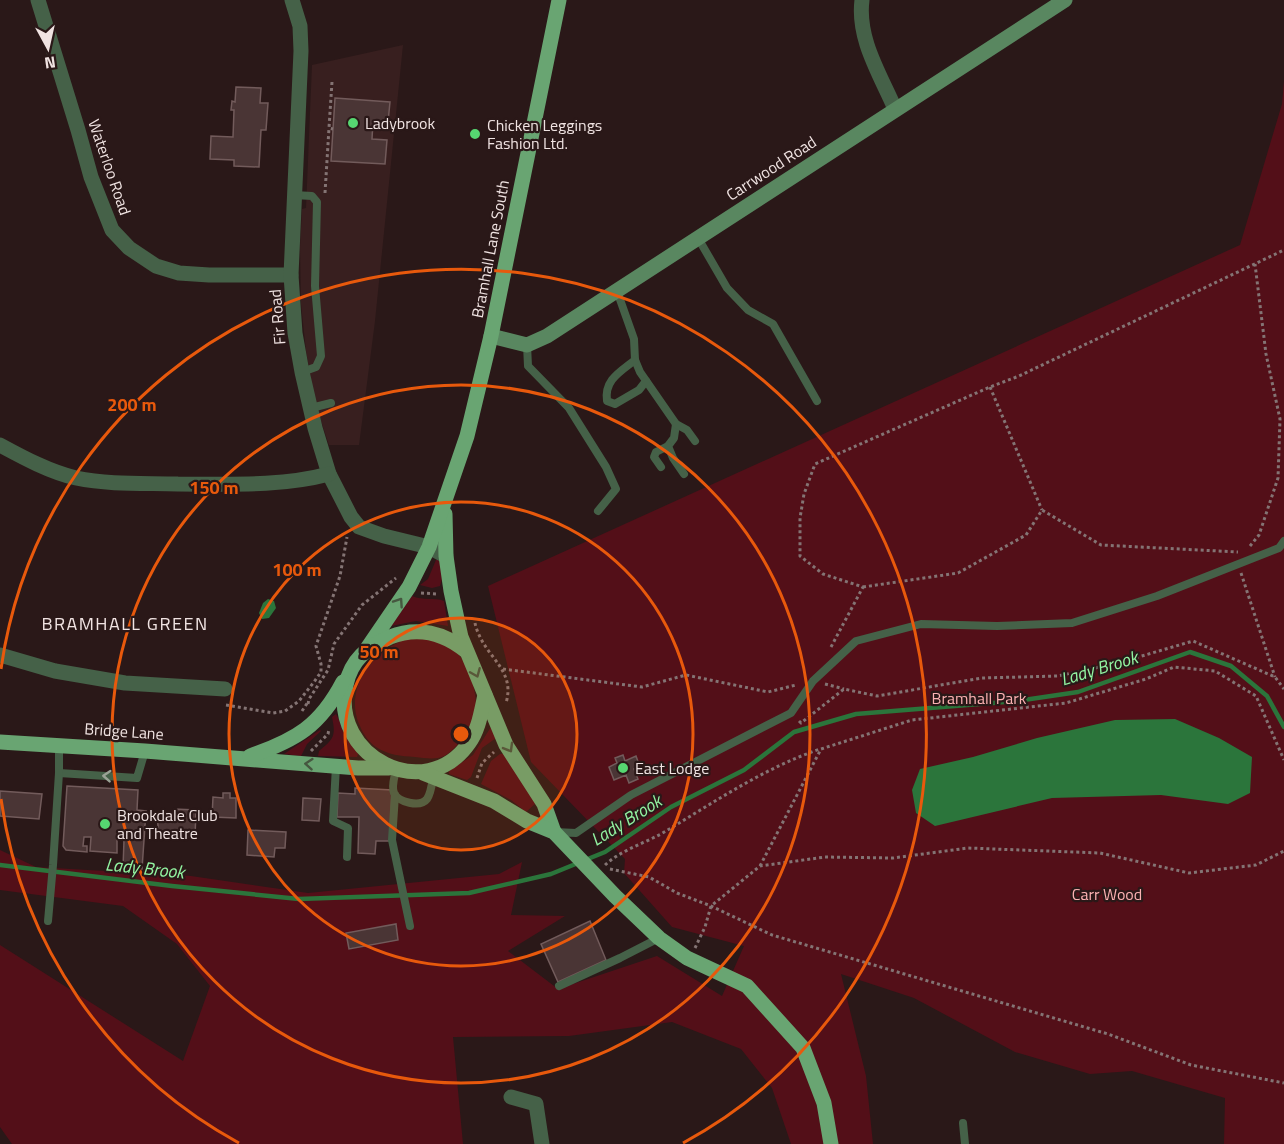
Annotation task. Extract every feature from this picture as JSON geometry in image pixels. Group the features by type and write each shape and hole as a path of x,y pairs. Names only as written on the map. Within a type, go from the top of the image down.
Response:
{"main road":[{"name":"Bramhall Lane South","path":"366,650 409,587 429,547 467,436 491,336 560,0"},
{"name":"Bramhall Lane South","path":"445,502 446,556 451,591 466,651"},
{"path":"554,832 544,804 506,745 466,651 453,640 423,631 400,634 366,650 348,672 344,693 344,709 351,733 364,750 392,768 428,775 472,791 495,801 526,821 554,832 659,938 688,958 747,986 803,1048 824,1103 831,1144"},
{"name":"Bridge Lane","path":"245,758 297,737 332,703 348,672"},
{"path":"428,775 444,765 469,743 479,724 485,695"},
{"name":"Bridge Lane","path":"0,742 358,768 392,768"}],"street":[{"name":"Waterloo Road","path":"38,0 91,177 112,230 129,248 156,266 179,273 291,275"},
{"name":"Fir Road","path":"292,0 300,26 302,51 291,275 295,333 302,372 329,474 351,517 359,527 429,547 446,556"},
{"path":"862,0 860,13 863,35 895,109"},
{"name":"Carrwood Road","path":"527,345 547,336 1065,0"},
{"path":"491,336 527,345"},
{"path":"0,446 33,462 74,477 107,483 276,483 306,481 329,474"},
{"path":"0,655 55,671 125,683 225,688"},
{"path":"511,1098 536,1104 542,1144"}],"lane":[{"path":"294,195 312,196 317,202 315,286 321,356 316,367 302,372"},
{"path":"698,238 727,288 748,310 772,324 817,401"},
{"path":"617,291 634,339 635,360 640,372 676,424 687,430 695,441"},
{"path":"527,345 528,366 569,408 606,467 616,489 598,511"},
{"path":"635,360 610,379 606,393 607,401 615,404 639,390 646,381"},
{"path":"311,408 331,403"},
{"path":"661,467 654,457 656,452 668,446 674,438 676,424"},
{"path":"668,446 673,459 684,474"},
{"path":"554,832 576,833 631,795 791,713 813,681 856,641 921,624 997,626 1072,623 1157,596 1279,548 1284,541"},
{"path":"48,921 59,745"},
{"path":"59,773 136,778 144,751"},
{"path":"336,766 333,821 348,828 346,857"},
{"path":"392,768 395,795 399,800 419,804 425,802 428,797 428,775"},
{"path":"395,795 392,840 410,926"},
{"path":"559,986 659,938"},
{"path":"963,1123 965,1144"}],"path":[{"path":"325,193 331,129 332,82"},
{"path":"1042,510 1026,535 958,573 863,587 823,574 800,556 800,518 804,494 814,464 1019,376 1284,250"},
{"path":"990,387 1042,510 1101,545 1244,552 1259,536 1278,478 1280,419 1266,354 1255,264"},
{"path":"225,688 225,705 273,713 293,707 313,684 321,672 316,646 340,576 351,517"},
{"path":"1238,564 1275,677 1284,689"},
{"path":"319,717 310,709 308,702 328,670 334,644 362,605 396,578 400,569"},
{"path":"830,649 863,587"},
{"path":"418,592 443,593"},
{"path":"472,614 480,638 503,669 509,693 505,706"},
{"path":"503,669 642,687 686,675 768,692 813,681 877,696 982,678 1058,676 1118,663 1193,641 1275,677"},
{"path":"1284,760 1256,696 1215,671 1174,667 1146,679 1065,703 912,720 789,760 658,835 612,858 602,868 649,877 677,893 711,906 772,935 1108,1034 1191,1065 1284,1083"},
{"path":"313,684 317,687"},
{"path":"791,713 801,723 844,689"},
{"path":"472,791 485,760 506,745"},
{"path":"688,958 705,927 711,906 760,866 821,749"},
{"path":"760,866 825,856 893,858 968,848 1100,853 1189,873 1256,865 1284,851"}],"shaded area":[{"path":"403,45 375,321 359,445 329,445 315,403 301,304 300,247 302,209 306,208 312,65"},
{"path":"268,599 274,601 276,608 269,618 262,619 259,613 263,603"},
{"path":"1175,719 1219,738 1252,757 1250,793 1228,804 1161,795 1052,798 935,826 916,813 912,790 920,769 1115,720"}],"green space":[{"name":"Carr Wood","path":"1284,81 1284,1144 1224,1144 1225,1098 1132,1071 1090,1074 1015,1052 914,998 841,974 866,1076 873,1144 791,1144 772,1088 741,1049 672,1022 569,1036 453,1037 463,1144 12,1144 0,1127 0,945 183,1061 210,986 177,944 123,906 0,890 0,850 36,867 191,876 308,893 499,874 522,862 511,915 565,916 508,951 558,989 657,956 722,996 744,946 672,927 624,873 625,859 531,762 488,586 1240,245 1282,104"},
{"path":"436,560 440,560 442,579 440,586 432,588 420,585 428,579"},
{"path":"412,596 444,601 448,626 416,621 391,626"},
{"path":"409,638 432,639 454,650 469,671 472,681 476,711 471,731 450,752 438,758 400,756 381,750 365,735 356,712 355,698 365,672 384,651"},
{"path":"336,714 358,754 357,757 318,756 319,751 333,737 332,717"},
{"path":"491,727 496,738 482,748 471,777 467,780 449,774 449,771 473,755"},
{"path":"320,730 307,744 301,756 284,754"},
{"path":"500,754 504,754 536,803 526,812 511,800 481,784 491,761"}],"building":[{"path":"236,87 261,88 260,103 268,103 266,130 261,130 259,167 234,166 234,160 210,159 211,136 233,137 234,110 231,110 232,101 235,102"},
{"path":"335,98 390,102 388,122 373,121 372,139 387,140 385,164 331,161"},
{"name":"East Lodge","path":"623,755 625,761 636,756 640,767 634,769 638,779 629,783 626,775 614,780 609,767 617,763 615,758"},
{"name":"Brookdale Club and Theatre","path":"67,786 138,790 137,810 146,811 142,869 123,868 124,840 117,840 117,853 90,851 91,837 84,837 83,846 87,846 87,852 66,850 63,846"},
{"path":"355,788 392,790 390,841 376,841 375,854 358,853 359,817 337,817 338,793 355,794"},
{"path":"0,791 42,794 39,819 0,816"},
{"path":"223,793 230,793 230,798 236,798 236,818 212,817 213,797 223,798"},
{"path":"303,798 321,799 319,821 302,820"},
{"path":"174,809 196,810 195,837 172,836 162,839 159,835 157,816 173,817"},
{"path":"248,830 286,832 285,848 275,848 274,857 247,855"},
{"path":"590,921 606,960 558,982 541,944"},
{"path":"396,924 398,940 349,949 346,933"}],"waterway":[{"name":"Lady Brook","path":"0,865 299,899 469,893 551,874 605,852 671,807 744,770 794,732 856,714 1017,701 1078,692 1190,652 1231,666 1267,696 1284,727"}],"place":[{"name":"Ladybrook","path":"353,123"},
{"name":"Chicken Leggings Fashion Ltd.","path":"475,134"},
{"name":"East Lodge","path":"623,768"},
{"name":"Brookdale Club and Theatre","path":"105,824"}],"district":[{"name":"BRAMHALL GREEN","path":"125,623"}],"park label":[{"name":"Bramhall Park","path":"979,698"}]}
